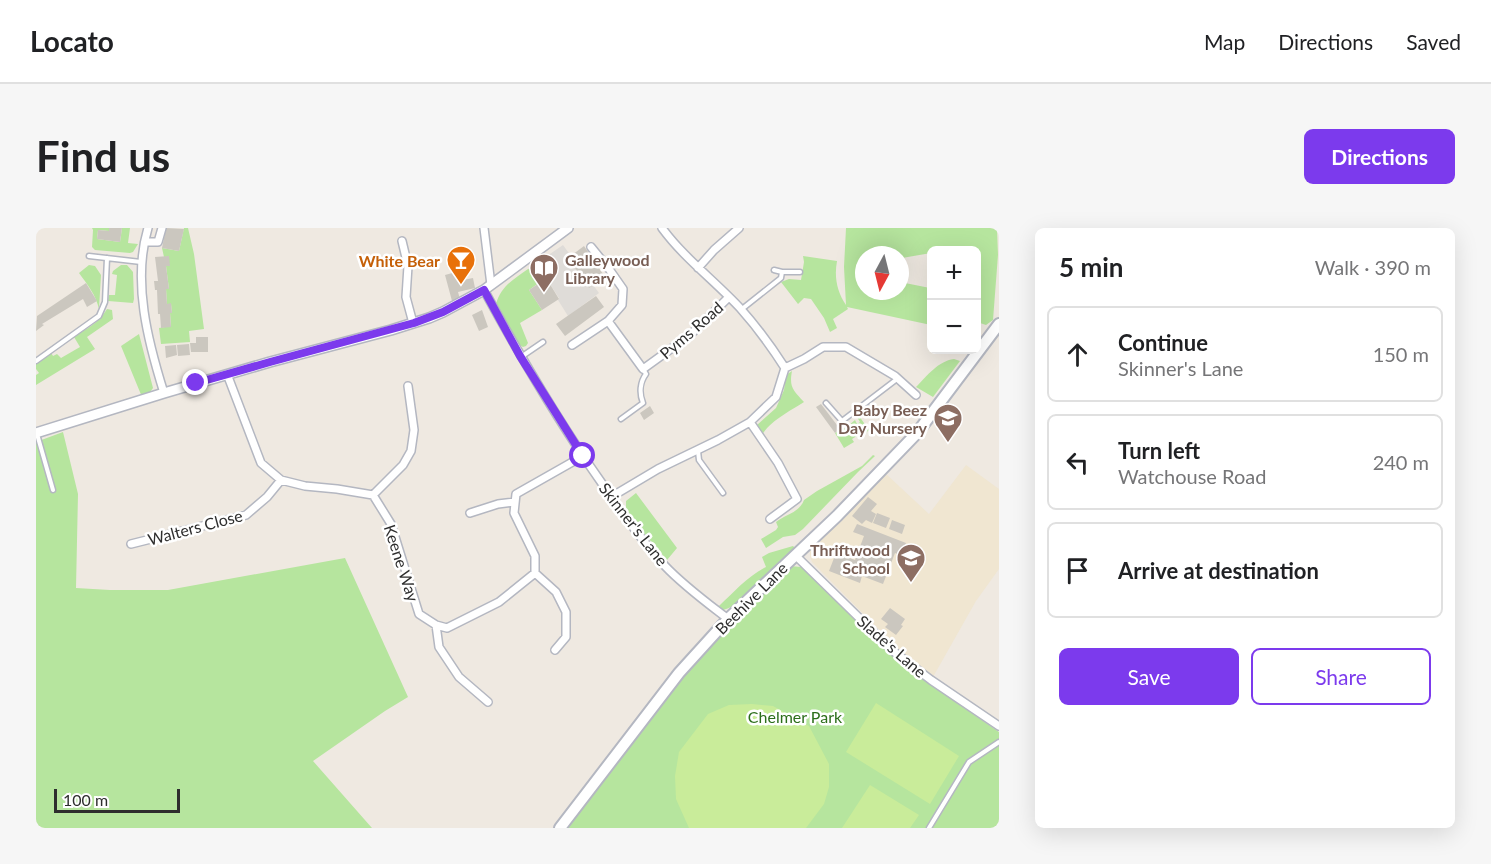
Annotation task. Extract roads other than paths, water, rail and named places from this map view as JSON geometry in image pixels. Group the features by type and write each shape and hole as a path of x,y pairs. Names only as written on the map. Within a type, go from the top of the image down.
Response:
{"main road":[{"name":"Beehive Lane","path":"560,828 679,673 728,619 837,516 917,433 999,324"}],"street":[{"path":"148,228 142,262 143,306 149,342 164,393"},
{"path":"145,242 158,242 162,228"},
{"path":"484,228 487,288"},
{"path":"36,433 227,374 414,323 443,312 487,288 568,228"},
{"name":"Pyms Road","path":"662,228 765,336 785,368"},
{"path":"698,268 739,228"},
{"path":"402,241 408,266 406,297 414,323"},
{"path":"572,345 608,321 622,305 623,289 591,247"},
{"name":"Skinner's Lane","path":"487,288 521,358 611,497 666,566 697,596 728,619"},
{"name":"Pyms Road","path":"608,321 644,369 690,335 729,297"},
{"path":"611,497 658,469 750,422 776,397 785,368 823,347 846,347 897,378 916,395"},
{"path":"227,374 261,463 281,480 305,486 374,495 403,465 411,451 414,430 408,386"},
{"path":"750,422 778,463 797,499 770,519"},
{"path":"555,650 566,637 566,612 556,592 535,573 535,556 514,513 516,494 583,456"},
{"name":"Walters Close","path":"130,544 246,515 267,497 281,480"},
{"name":"Keene Way","path":"374,495 391,524 419,614 436,625"},
{"path":"470,513 498,504 515,502"},
{"name":"Slade's Lane","path":"795,555 893,651 997,725"},
{"path":"488,702 459,677 438,646 436,625 447,628 499,602 535,573"}],"lane":[{"path":"89,256 142,262"},
{"path":"36,361 99,316 105,302 107,258"},
{"path":"774,270 800,273"},
{"path":"741,309 781,278 782,272"},
{"path":"521,358 543,342"},
{"path":"621,419 643,403 641,384 646,374 644,369"},
{"path":"826,403 842,421 897,378"},
{"path":"36,433 53,490"},
{"path":"697,450 699,459 723,493"},
{"path":"997,725 999,716"},
{"path":"929,828 969,762 999,742"}],"place":[{"name":"White Bear","path":"461,286"},
{"name":"Galleywood Library","path":"544,294"},
{"name":"Baby Beez Day Nursery","path":"948,444"},
{"name":"Thriftwood School","path":"911,584"}],"park label":[{"name":"Chelmer Park","path":"795,716"}]}
